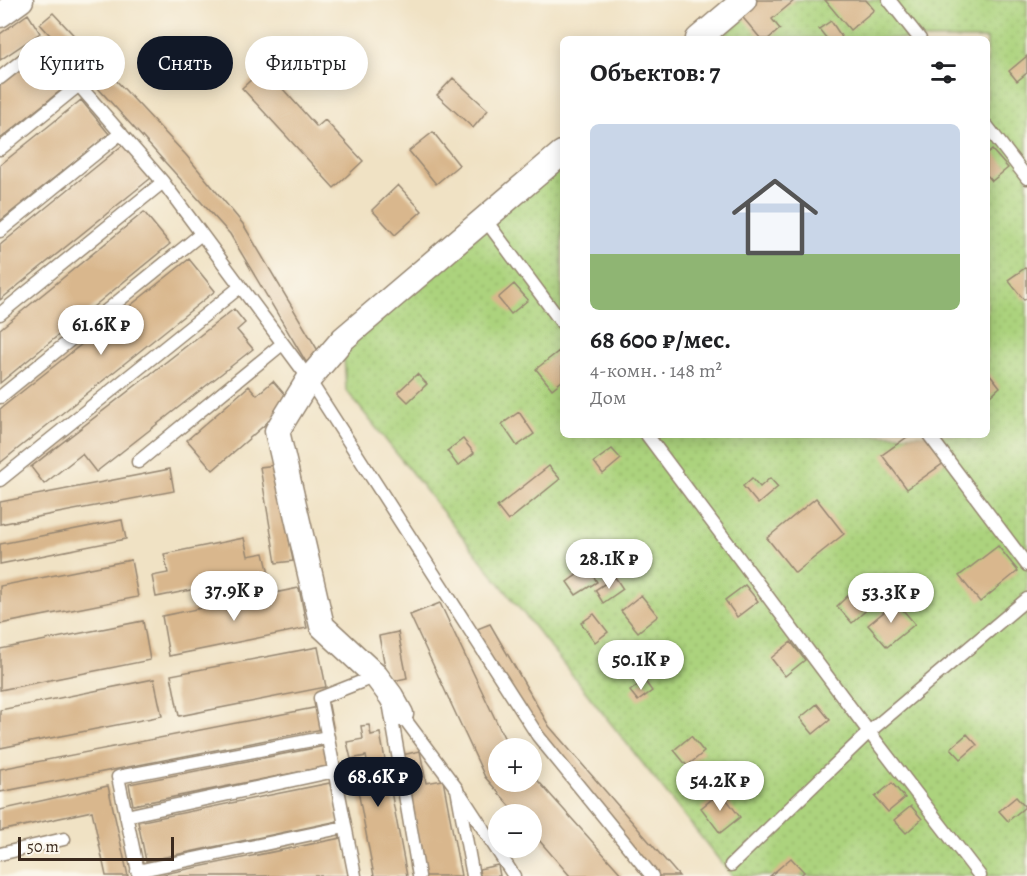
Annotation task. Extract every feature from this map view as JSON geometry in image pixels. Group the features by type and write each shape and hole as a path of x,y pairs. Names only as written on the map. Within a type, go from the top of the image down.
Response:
{"street":[{"path":"0,15 21,0"},
{"path":"702,36 744,0"},
{"path":"401,714 382,684 322,626 273,438 309,379 343,339 560,155"}],"lane":[{"path":"889,0 918,36"},
{"path":"0,78 18,64"},
{"path":"0,149 73,90"},
{"path":"83,90 163,182 309,379 538,736 652,876"},
{"path":"990,130 1027,178"},
{"path":"0,231 121,133"},
{"path":"0,314 163,182"},
{"path":"484,218 560,320"},
{"path":"0,397 201,234"},
{"path":"0,480 240,287"},
{"path":"138,462 282,344"},
{"path":"649,438 869,732 980,876"},
{"path":"931,438 1027,565"},
{"path":"731,865 869,732 1027,598"},
{"path":"355,876 320,698 382,684 419,876"},
{"path":"401,714 457,789 514,876"},
{"path":"328,737 118,777 138,873 345,827"},
{"path":"126,816 334,771"},
{"path":"457,789 474,876"},
{"path":"0,854 64,839"}],"green space":[{"path":"767,0 1027,0 1027,876 732,876 346,390 343,339 560,165 560,438 990,438 990,36 722,36"}],"building":[{"path":"755,0 795,0 772,19 780,29 772,36 758,36 739,13"},
{"path":"825,0 866,0 874,10 850,30"},
{"path":"53,13 75,36 51,36 40,24"},
{"path":"28,14 40,33 36,36 18,36 18,48 0,60 0,34"},
{"path":"831,21 841,36 825,36 819,29"},
{"path":"1027,56 1027,73 1017,81 1009,71"},
{"path":"18,70 18,90 61,90 0,139 0,84"},
{"path":"453,78 488,110 473,128 437,95"},
{"path":"245,85 245,90 284,90 317,127 325,120 363,161 334,188 242,88"},
{"path":"100,90 125,90 186,155 243,224 320,354 306,362 230,234"},
{"path":"81,100 109,134 0,221 0,165"},
{"path":"433,132 459,165 436,184 409,151"},
{"path":"124,144 151,178 0,300 0,245"},
{"path":"992,150 1008,168 992,181 990,179 990,152"},
{"path":"398,185 422,211 395,235 372,210"},
{"path":"144,212 170,244 0,383 0,329"},
{"path":"189,259 215,291 0,463 0,409"},
{"path":"1025,268 1027,270 1027,298 1024,300 1008,280"},
{"path":"514,284 528,300 511,314 498,298"},
{"path":"234,309 245,323 237,330 253,349 96,472 82,454 44,484 31,467"},
{"path":"560,352 560,383 552,389 536,369"},
{"path":"417,374 427,384 408,402 398,392"},
{"path":"990,374 1000,387 990,396"},
{"path":"273,381 291,402 213,470 187,440 249,386 257,395"},
{"path":"519,412 534,434 517,446 502,424"},
{"path":"906,438 932,438 948,460 907,489 882,455"},
{"path":"463,439 474,453 458,466 447,451"},
{"path":"612,449 621,459 603,474 594,462"},
{"path":"276,465 293,561 276,563 260,467"},
{"path":"549,466 560,479 508,521 497,507"},
{"path":"170,469 174,491 0,524 0,502"},
{"path":"752,478 760,487 770,478 778,487 758,504 743,486"},
{"path":"816,498 844,534 795,573 767,538"},
{"path":"122,520 126,539 0,564 0,544"},
{"path":"244,538 248,556 264,553 269,574 156,597 152,576 168,573 164,554"},
{"path":"998,546 1018,571 980,602 959,576"},
{"path":"131,560 138,597 0,624 0,586"},
{"path":"588,567 597,582 576,595 567,582"},
{"path":"615,577 623,589 603,603 595,590"},
{"path":"745,585 758,601 737,617 725,600"},
{"path":"858,586 874,603 852,623 837,606"},
{"path":"299,588 307,628 169,656 162,616"},
{"path":"641,595 658,616 638,632 621,611"},
{"path":"896,602 915,624 887,647 868,625"},
{"path":"440,603 504,738 488,738 488,780 485,777 410,615"},
{"path":"594,614 608,632 595,642 581,623"},
{"path":"143,621 150,660 0,690 0,649"},
{"path":"490,624 549,726 679,876 652,876 542,743 542,738 537,737 472,631"},
{"path":"398,632 407,678 388,682 379,636"},
{"path":"791,642 805,660 785,676 771,658"},
{"path":"318,647 326,687 179,716 171,675"},
{"path":"154,679 162,716 0,748 0,710"},
{"path":"644,680 652,691 638,701 630,691"},
{"path":"817,704 830,720 813,734 800,718"},
{"path":"329,705 333,727 0,792 0,769"},
{"path":"369,725 371,735 380,733 407,876 374,876 356,780 370,777 366,756 351,759 347,742 363,739 361,726"},
{"path":"967,734 977,745 961,759 951,748"},
{"path":"691,736 704,752 687,766 674,750"},
{"path":"325,746 329,766 133,805 129,784"},
{"path":"420,751 426,783 443,780 461,876 425,876 402,755"},
{"path":"330,783 338,821 146,861 138,822"},
{"path":"892,783 905,798 888,812 875,797"},
{"path":"542,785 623,876 570,876 542,844 542,804 508,804 498,792 542,792"},
{"path":"108,786 128,876 106,876 92,811 0,831 0,810"},
{"path":"721,792 740,817 720,833 701,808"},
{"path":"1016,797 1025,807 1008,821 999,811"},
{"path":"911,806 922,819 906,833 894,820"},
{"path":"341,838 349,876 159,876 159,875"},
{"path":"791,858 804,872 800,876 770,876"},
{"path":"498,865 500,876 480,876 479,869"}]}
